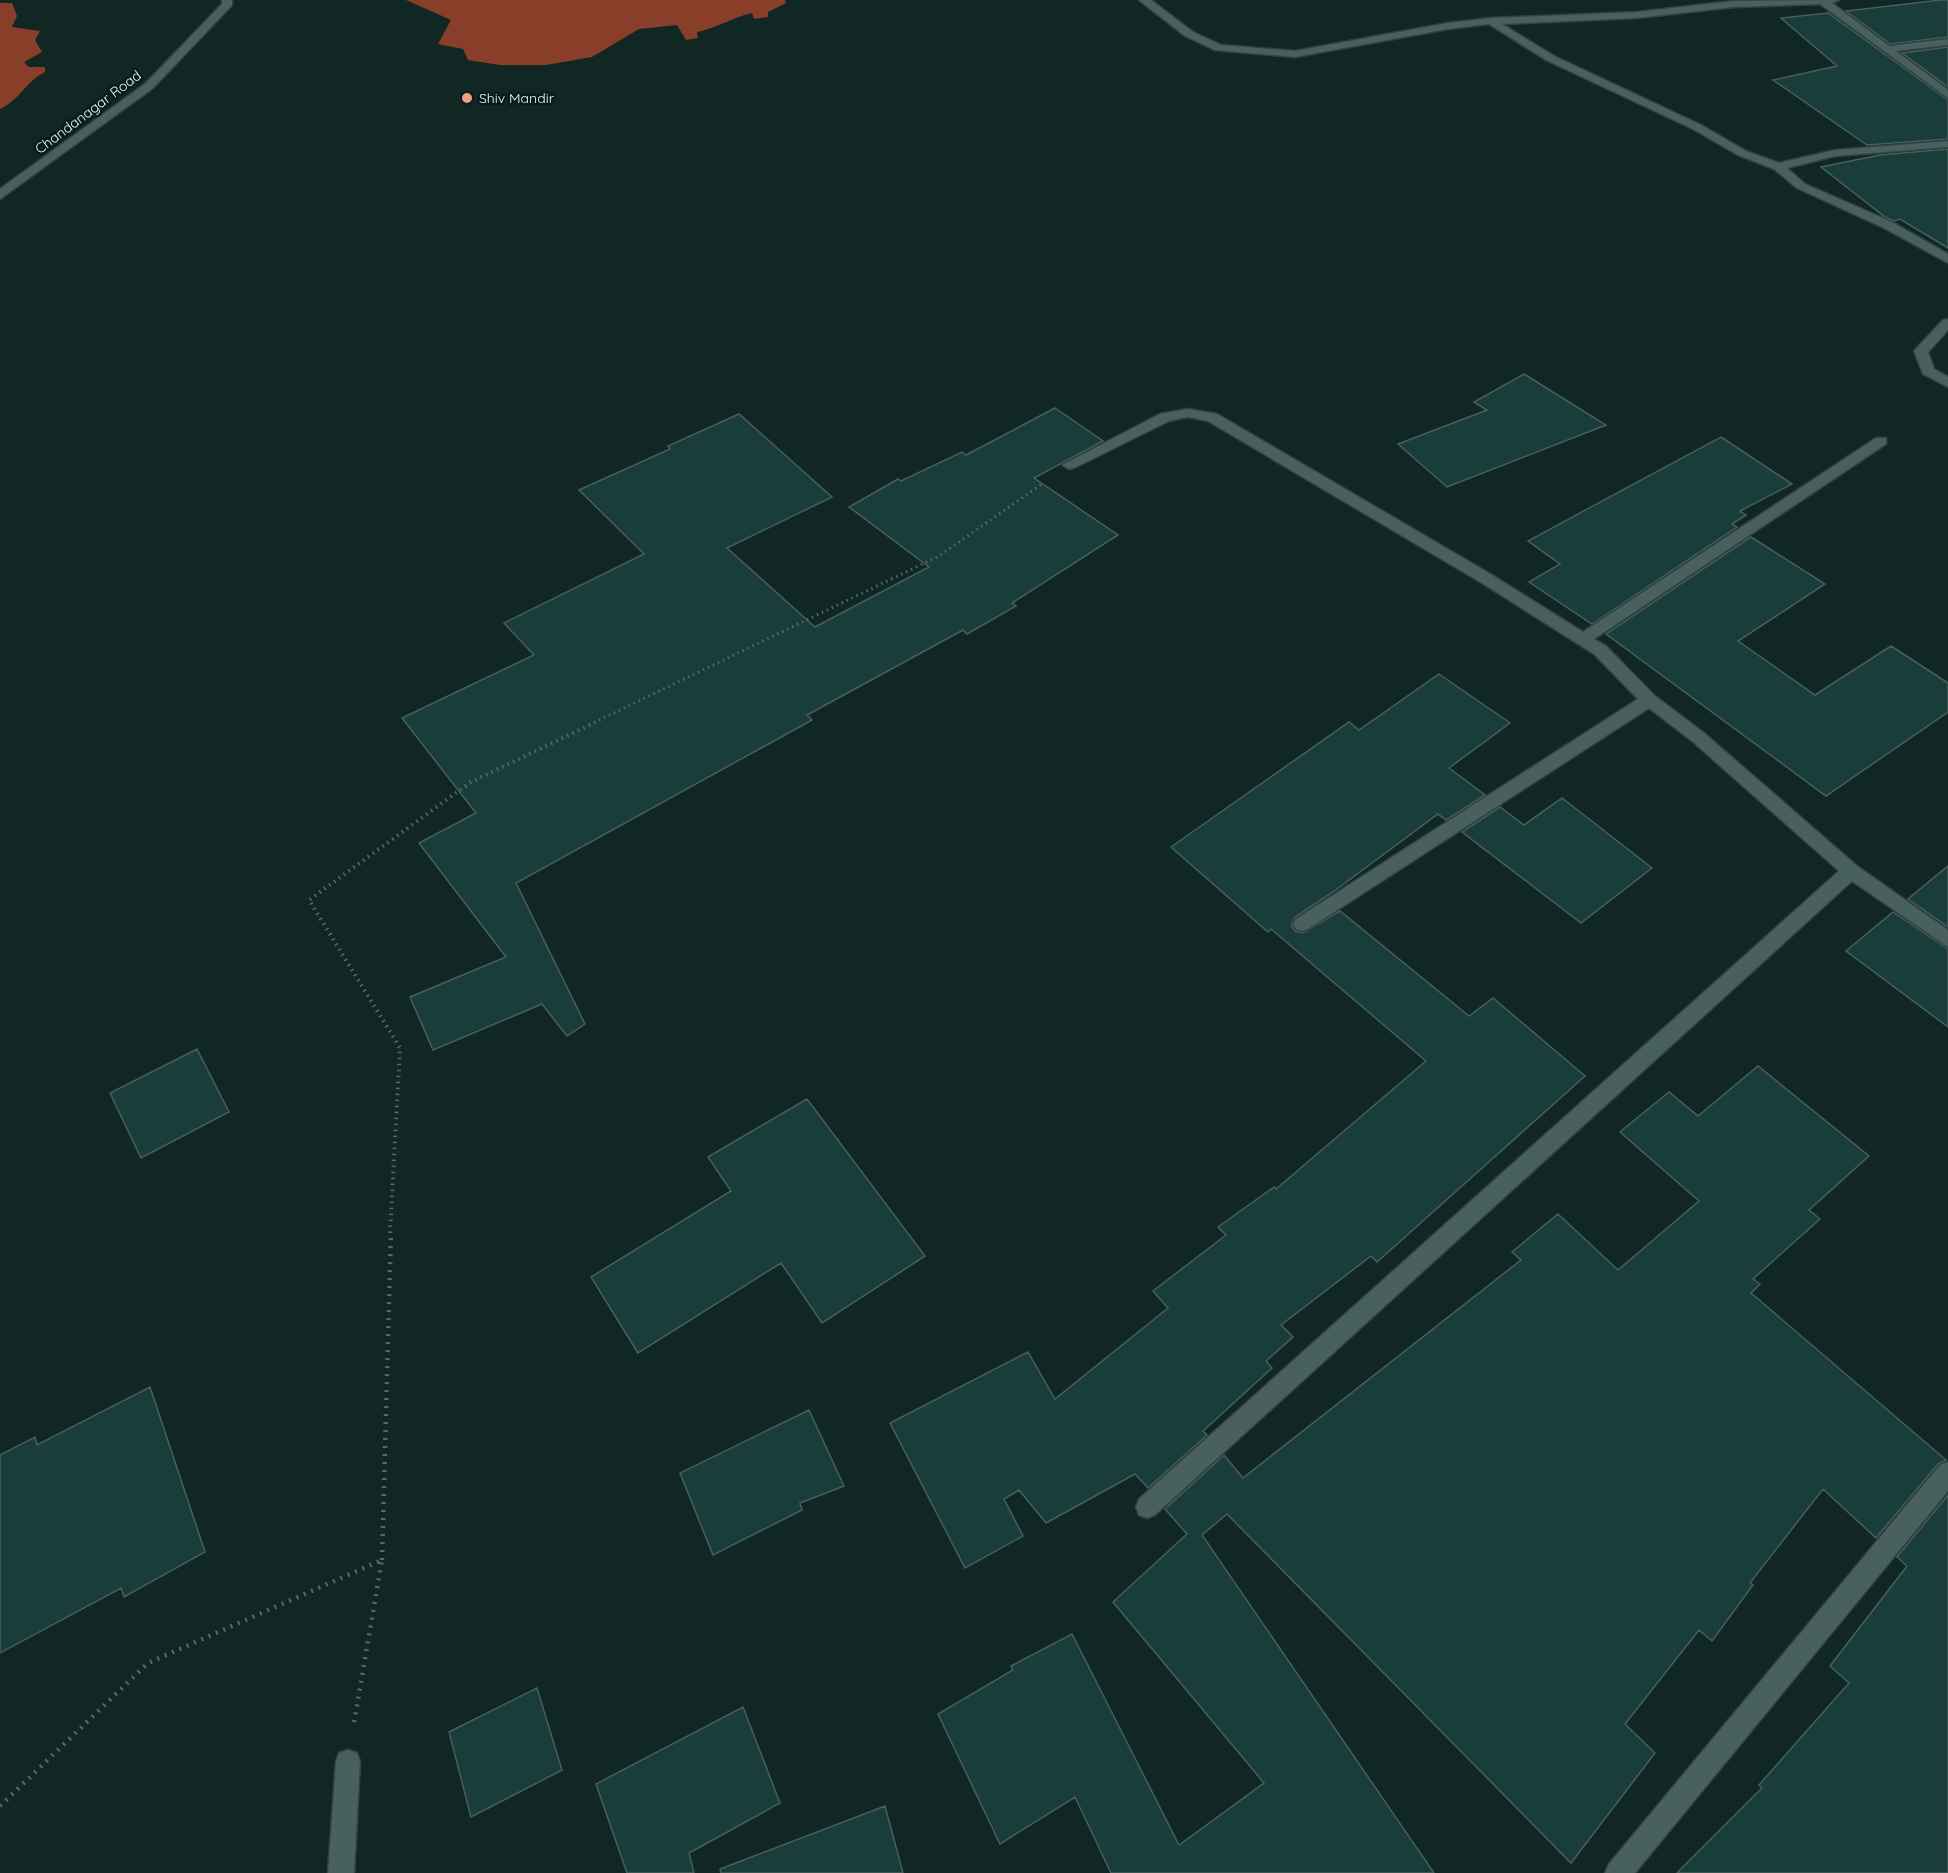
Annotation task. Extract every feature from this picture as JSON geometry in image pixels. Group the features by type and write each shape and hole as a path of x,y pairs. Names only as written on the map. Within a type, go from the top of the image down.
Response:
{"street":[{"name":"Chandanagar Road","path":"0,195 149,86 227,5 227,0"},
{"path":"1144,0 1189,34 1219,48 1294,54 1448,26 1491,21 1637,15 1734,4 1828,1 1948,94"},
{"path":"1491,21 1550,58 1697,127 1742,153 1778,167 1801,186 1888,225 1948,259"},
{"path":"1887,49 1948,42"},
{"path":"1778,167 1835,153 1948,144"},
{"path":"1948,323 1921,351 1928,371 1948,383"},
{"path":"1069,465 1165,417 1188,413 1212,417 1600,650 1649,700 1698,737 1851,871 1948,940"},
{"path":"1583,639 1881,441"},
{"path":"1302,924 1649,700"},
{"path":"1147,1507 1851,871"},
{"path":"1618,1873 1948,1473"},
{"path":"342,1873 348,1762"}],"path":[{"path":"348,1762 382,1560 390,1242 400,1048 309,900 471,782 939,556 1069,465"},
{"path":"0,1806 148,1663 382,1560"}],"shaded area":[{"path":"406,0 785,0 786,3 768,12 768,17 754,19 752,13 744,15 697,32 698,38 686,40 677,25 639,29 592,57 546,65 500,65 468,60 463,49 438,44 451,20"},
{"path":"0,3 12,3 17,16 12,27 40,31 35,40 42,52 24,62 29,67 45,67 45,72 32,81 13,101 0,109"}],"building":[{"path":"1948,0 1948,37 1890,44 1846,11"},
{"path":"1828,13 1948,100 1948,139 1867,145 1773,80 1837,66 1781,18"},
{"path":"1948,47 1948,87 1902,53"},
{"path":"1948,149 1948,248 1900,219 1894,221 1885,217 1821,167 1880,155"},
{"path":"1524,374 1606,425 1447,487 1398,444 1487,410 1474,402"},
{"path":"1055,408 1103,441 1034,478 1118,535 1012,603 1016,606 967,634 963,630 807,715 812,720 516,883 585,1024 567,1036 542,1004 433,1050 410,997 506,957 419,843 476,813 402,718 534,655 504,623 644,554 579,490 670,449 668,446 739,414 832,497 727,548 815,627 929,567 849,507 898,479 901,481 962,452 966,455"},
{"path":"1721,437 1792,484 1740,511 1746,515 1732,524 1737,527 1592,624 1529,582 1560,564 1528,541"},
{"path":"1751,537 1825,584 1738,641 1815,695 1891,646 1948,683 1948,712 1826,796 1606,634"},
{"path":"1439,674 1510,723 1449,768 1485,795 1446,820 1438,814 1333,892 1295,917 1291,925 1295,931 1303,933 1340,911 1469,1016 1493,998 1585,1076 1377,1262 1371,1256 1281,1325 1293,1337 1266,1361 1272,1368 1203,1431 1207,1435 1148,1488 1135,1474 1046,1523 1019,1490 1004,1499 1023,1536 965,1568 890,1423 1028,1352 1055,1399 1168,1308 1153,1291 1226,1235 1218,1227 1274,1187 1276,1189 1426,1061 1271,929 1268,932 1171,847 1349,722 1359,730"},
{"path":"1562,798 1652,868 1581,923 1462,832 1500,807 1524,825"},
{"path":"1948,866 1948,927 1908,899"},
{"path":"1893,912 1948,949 1948,1027 1846,951"},
{"path":"197,1049 229,1112 141,1158 110,1093"},
{"path":"1758,1066 1869,1156 1809,1210 1820,1219 1753,1279 1760,1284 1751,1293 1946,1460 1938,1464 1876,1538 1823,1489 1750,1583 1753,1585 1712,1641 1699,1630 1625,1724 1655,1753 1571,1863 1227,1514 1202,1535 1434,1873 1111,1873 1075,1797 1000,1844 938,1714 1013,1670 1011,1666 1072,1634 1179,1845 1264,1783 1113,1602 1187,1534 1165,1509 1224,1455 1243,1478 1521,1260 1512,1252 1558,1214 1618,1270 1699,1201 1620,1132 1669,1092 1698,1116"},
{"path":"807,1099 925,1256 822,1323 781,1263 638,1353 591,1277 731,1191 708,1157"},
{"path":"150,1387 205,1552 124,1597 121,1588 0,1653 0,1455 35,1437 37,1445"},
{"path":"809,1410 844,1486 800,1503 802,1510 713,1555 680,1473"},
{"path":"1948,1495 1948,1873 1677,1873 1762,1788 1759,1785 1849,1683 1830,1666 1907,1566 1897,1557"},
{"path":"537,1688 562,1770 471,1817 449,1732"},
{"path":"743,1707 780,1803 689,1853 694,1873 627,1873 596,1784"},
{"path":"885,1806 903,1873 721,1873 720,1869"}],"place":[{"name":"Shiv Mandir","path":"467,98"}]}
